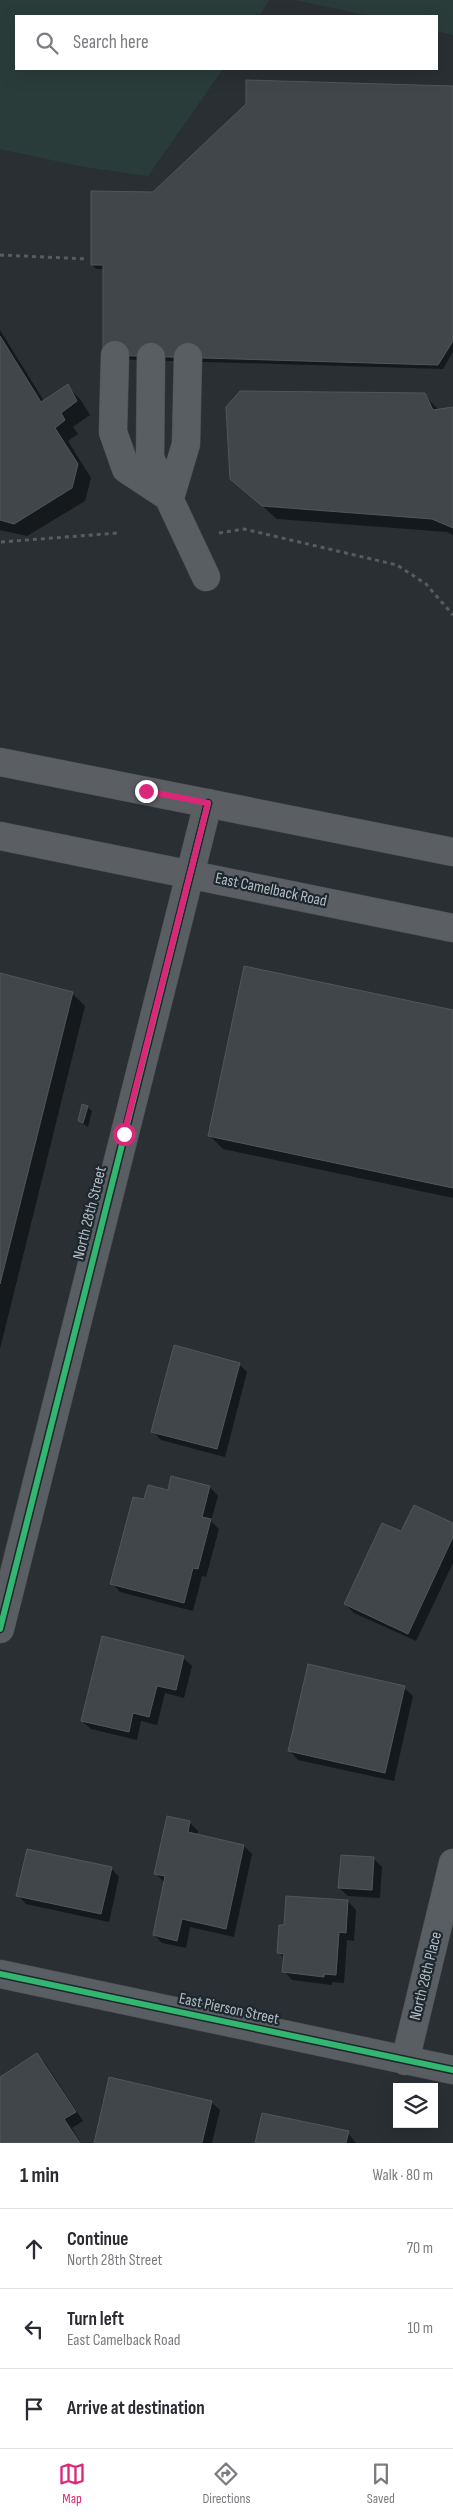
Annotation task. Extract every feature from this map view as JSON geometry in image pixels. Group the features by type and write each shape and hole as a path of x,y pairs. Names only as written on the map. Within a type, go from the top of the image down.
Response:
{"main road":[{"path":"0,762 453,852"},
{"name":"East Camelback Road","path":"0,836 453,928"}],"street":[{"path":"115,355 113,432 126,469 170,498"},
{"path":"151,356 150,458 206,577"},
{"path":"170,498 186,444 188,357"},
{"name":"North 28th Street","path":"0,1629 188,873 208,803"},
{"name":"North 28th Place","path":"405,2061 453,1863"},
{"name":"East Pierson Street","path":"0,1974 453,2070"}],"path":[{"path":"0,255 87,259"},
{"path":"213,533 244,529 396,565 426,584 453,615"},
{"path":"1,542 118,534"}],"shaded area":[{"path":"0,0 270,0 260,15 15,15 15,70 222,70 148,176 84,167 0,149"},
{"path":"295,0 453,0 453,35 438,31 438,15 364,15"}],"building":[{"path":"246,80 453,86 453,341 438,365 103,355 103,265 91,265 91,191 153,192 246,104"},
{"path":"0,336 41,402 68,384 77,401 61,413 65,420 55,428 78,464 72,488 14,524 0,520"},
{"path":"240,391 425,393 433,410 453,407 453,528 432,519 262,506 230,479 226,407"},
{"path":"244,966 453,1010 453,1188 208,1136"},
{"path":"0,973 73,992 0,1284"},
{"path":"82,1104 88,1106 83,1123 78,1121"},
{"path":"174,1345 240,1363 217,1449 151,1432"},
{"path":"171,1476 210,1486 202,1517 211,1519 198,1569 193,1568 184,1603 110,1584 133,1497 144,1499 148,1485 168,1490"},
{"path":"414,1505 453,1523 453,1537 408,1634 344,1604 382,1523 401,1531"},
{"path":"102,1636 184,1656 176,1690 157,1686 149,1717 133,1713 129,1732 81,1721"},
{"path":"308,1664 405,1686 385,1773 288,1751"},
{"path":"167,1816 190,1821 188,1832 244,1845 226,1929 182,1919 177,1941 153,1935 165,1876 154,1874"},
{"path":"27,1849 112,1867 101,1914 16,1896"},
{"path":"341,1855 374,1857 372,1890 338,1888"},
{"path":"286,1896 348,1900 346,1933 339,1932 336,1975 324,1974 324,1977 282,1972 284,1954 277,1953 279,1925 284,1925"},
{"path":"37,2053 76,2112 64,2119 80,2143 0,2143 0,2077"},
{"path":"109,2077 212,2101 202,2143 94,2143"},
{"path":"262,2113 349,2131 346,2143 255,2143"}],"cycle path":[{"path":"0,1629 208,803"},
{"path":"0,1974 453,2070"}],"route":[{"path":"124,1134 188,873 208,803 146,791"}]}
